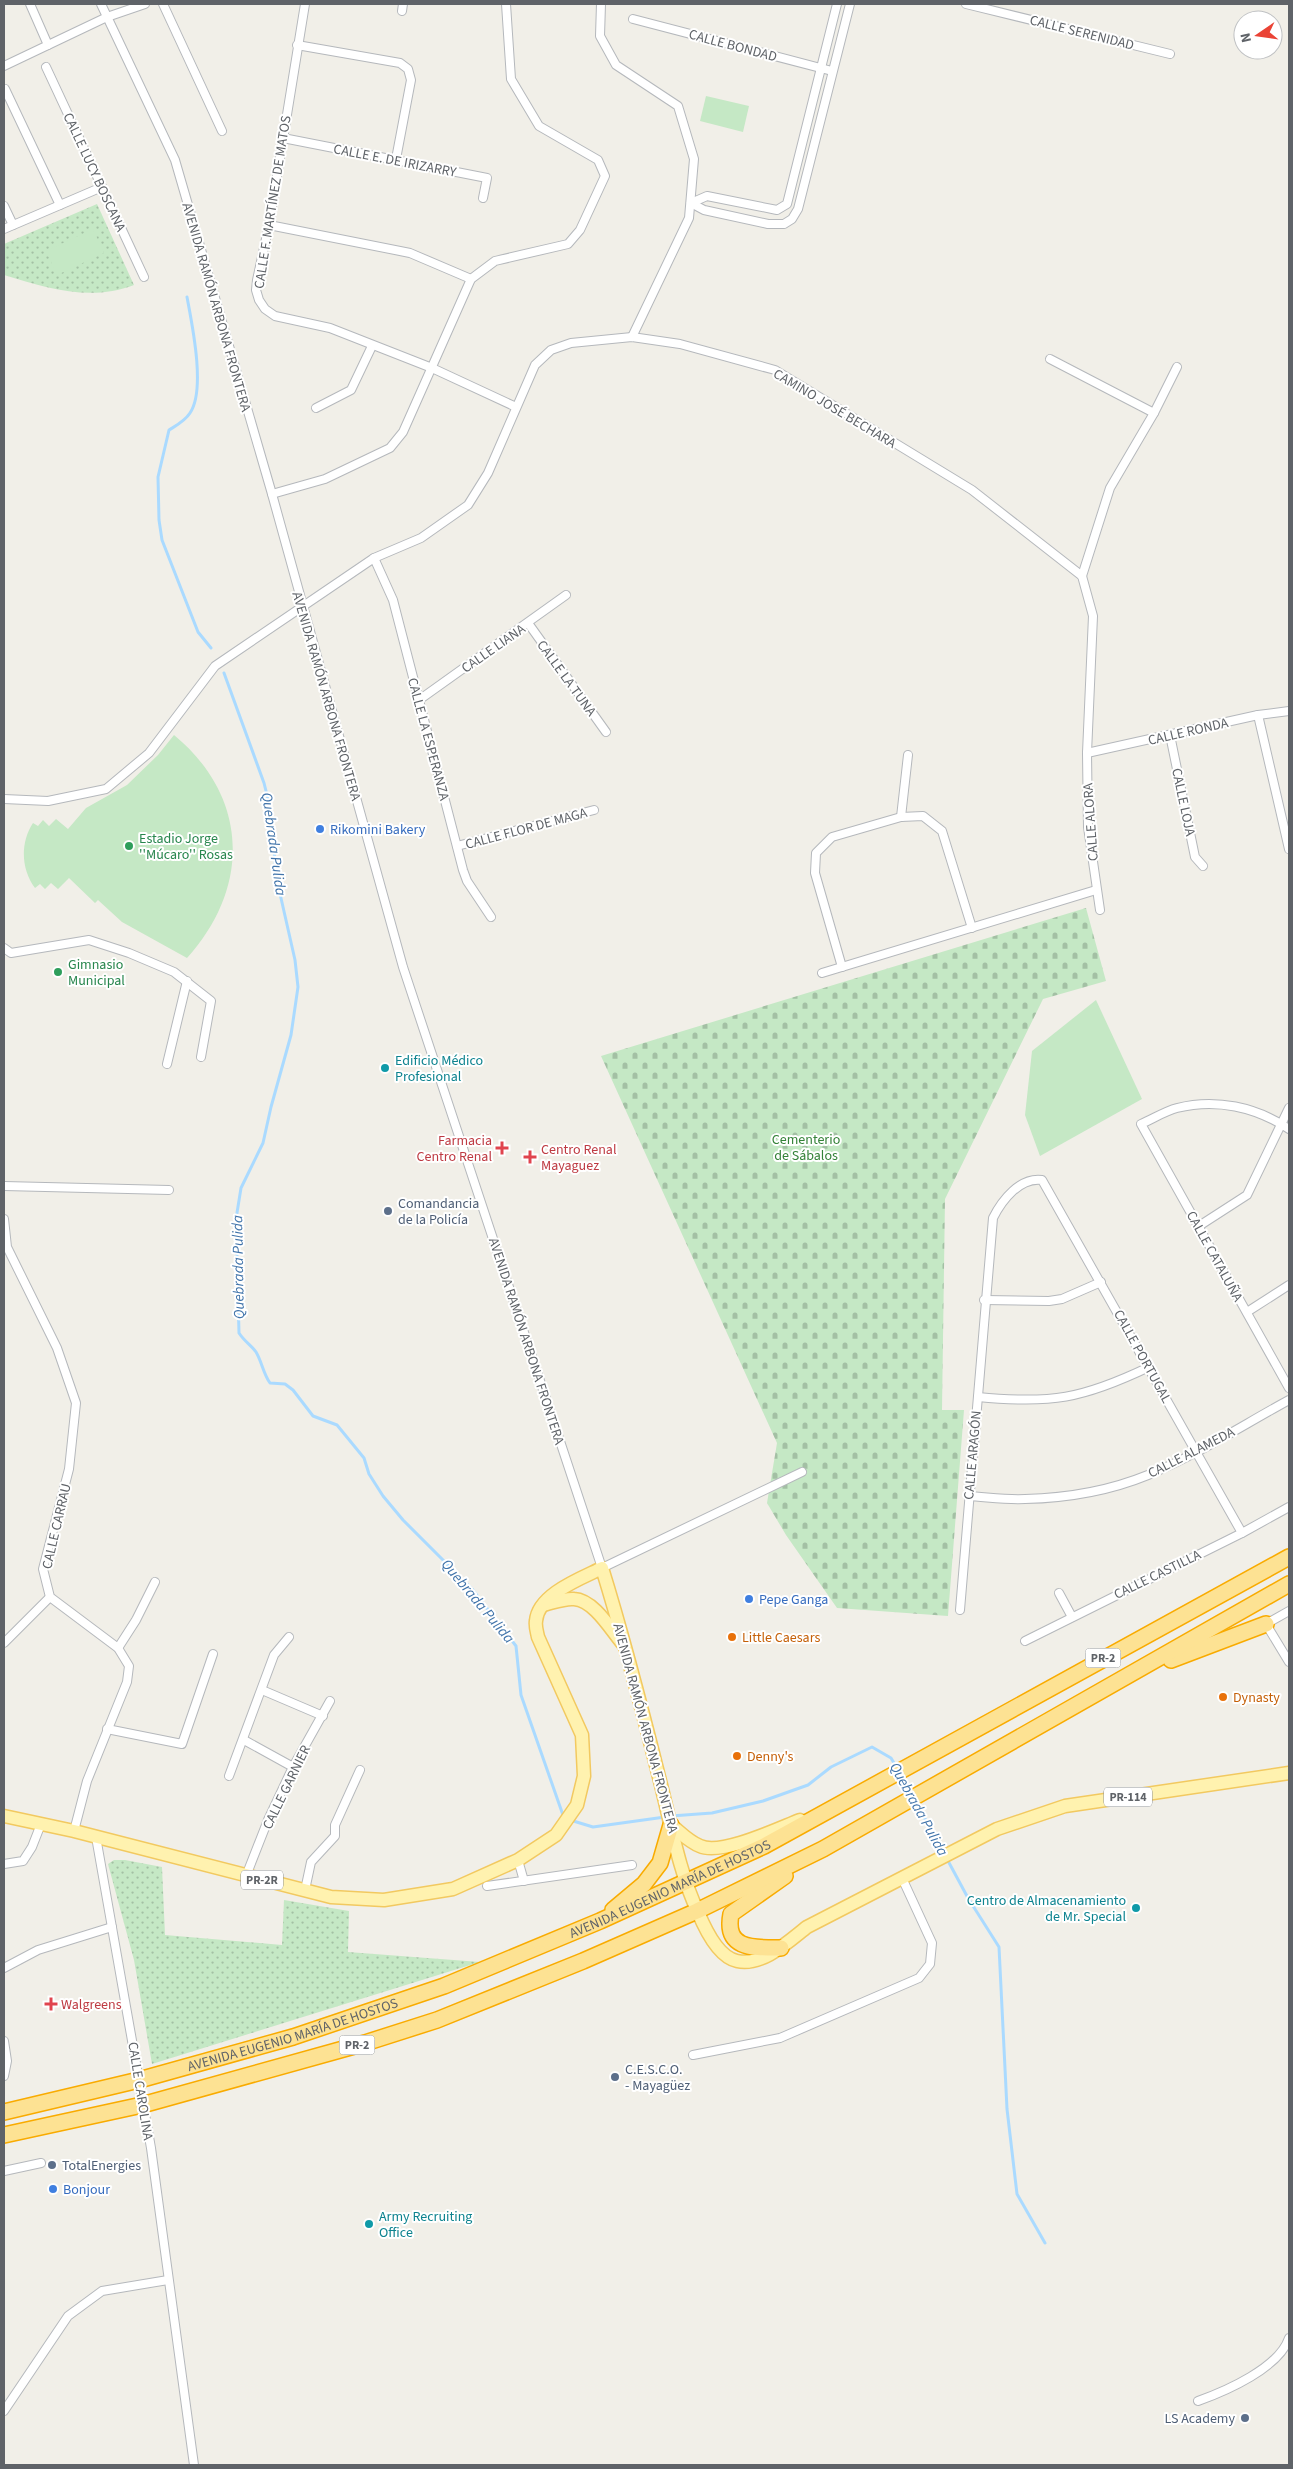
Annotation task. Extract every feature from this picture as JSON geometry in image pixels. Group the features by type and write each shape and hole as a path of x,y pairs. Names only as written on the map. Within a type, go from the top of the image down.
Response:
{"highway":[{"name":"AVENIDA EUGENIO MARÍA DE HOSTOS","path":"4,2112 139,2080 293,2038 380,2009 600,1921 687,1883 764,1846 828,1808 1289,1556"},
{"name":"AVENIDA EUGENIO MARÍA DE HOSTOS","path":"4,2135 142,2105 295,2063 436,2020 583,1961 697,1911 823,1849 1289,1584"},
{"path":"1123,1678 1266,1624"},
{"path":"600,1921 644,1884 660,1863 671,1824"},
{"path":"781,1948 750,1948 734,1938 729,1927 732,1914 823,1849"}],"main road":[{"path":"543,1605 556,1591 602,1568"},
{"name":"AVENIDA RAMÓN ARBONA FRONTERA","path":"602,1568 627,1648 687,1883"},
{"path":"543,1605 572,1598 580,1600 592,1608 627,1648"},
{"name":"PR-2R","path":"4,1816 74,1831 331,1897 384,1900 453,1889 518,1860 556,1835 577,1805 584,1776 582,1735 538,1637 536,1620 543,1605"},
{"name":"PR-114","path":"687,1883 697,1911 708,1932 723,1953 737,1961 756,1960 781,1948 807,1927 997,1829 1065,1806 1289,1773"},
{"path":"671,1824 700,1847 710,1848 758,1837 828,1808"}],"street":[{"path":"30,4 48,45"},
{"name":"AVENIDA RAMÓN ARBONA FRONTERA","path":"101,4 175,160 272,494 403,967 602,1568"},
{"path":"4,66 107,17 145,4"},
{"path":"162,4 222,131"},
{"name":"CALLE F. MARTÍNEZ DE MATOS","path":"305,4 256,290 265,309 275,316 330,328 432,368 516,407"},
{"path":"272,494 325,478 390,448 403,432 471,279 495,261 568,244 580,230 605,176 598,160 539,126 511,79 506,4"},
{"path":"602,4 600,36 616,65 678,106 694,159 689,218 632,338"},
{"path":"691,203 707,196 777,210 787,204 837,4"},
{"path":"691,203 704,210 768,224 784,224 792,219 798,209 850,4"},
{"name":"CALLE SERENIDAD","path":"966,4 1170,54"},
{"name":"CALLE BONDAD","path":"633,19 832,71"},
{"path":"297,45 400,63 408,69 411,80 396,159"},
{"name":"CALLE LUCY BOSCANA","path":"46,67 144,277"},
{"path":"5,89 60,204"},
{"name":"CALLE E. DE IRIZARRY","path":"283,138 487,178 483,198"},
{"path":"4,228 102,187"},
{"path":"4,206 13,224"},
{"path":"777,210 784,224"},
{"path":"268,225 410,253 471,279"},
{"name":"CAMINO JOSÉ BECHARA","path":"4,799 48,801 106,790 149,753 213,668 374,558 421,538 468,505 488,473 535,365 551,350 571,343 632,338 680,344 774,370 972,490 1082,576"},
{"path":"316,408 351,390 372,346"},
{"path":"1050,359 1154,413"},
{"path":"1087,753 1093,616 1082,576 1110,488 1154,413 1177,367"},
{"name":"CALLE LA ESPERANZA","path":"374,558 393,600 467,881 491,917"},
{"name":"CALLE LIANA","path":"419,700 566,595"},
{"name":"CALLE LA TUNA","path":"528,623 606,732"},
{"name":"CALLE RONDA","path":"1087,753 1170,736 1258,714 1289,711"},
{"path":"1258,714 1289,849"},
{"name":"CALLE LOJA","path":"1170,736 1195,857 1203,866"},
{"name":"CALLE ALORA","path":"1087,753 1088,828 1100,910"},
{"path":"901,816 908,755"},
{"name":"CALLE FLOR DE MAGA","path":"457,846 594,810"},
{"path":"842,967 815,872 816,853 832,837 901,816 923,816 942,831 972,928"},
{"path":"822,973 1096,890"},
{"path":"4,948 11,954 89,940 129,953 174,972 211,1001 201,1058"},
{"path":"167,1064 187,981"},
{"name":"CALLE CATALUÑA","path":"1286,1126 1248,1108 1209,1103 1176,1108 1142,1124 1289,1388"},
{"path":"1199,1226 1247,1194 1286,1126 1289,1108"},
{"name":"CALLE ARAGÓN","path":"960,1610 984,1300 993,1218 1007,1195 1032,1179 1042,1180"},
{"name":"CALLE PORTUGAL","path":"1042,1180 1242,1533"},
{"path":"4,1186 169,1190"},
{"name":"CALLE CARRAU","path":"4,1219 8,1247 57,1348 76,1402 69,1469 43,1569 50,1597"},
{"path":"984,1300 1049,1301 1062,1299 1101,1282"},
{"path":"1247,1312 1289,1285"},
{"path":"978,1396 1030,1401 1068,1397 1111,1385 1149,1367"},
{"name":"CALLE ALAMEDA","path":"968,1496 1023,1499 1076,1495 1122,1484 1147,1476 1196,1452 1289,1400"},
{"path":"602,1568 802,1472"},
{"name":"CALLE CASTILLA","path":"1025,1641 1242,1533 1289,1507"},
{"path":"118,1648 136,1620 155,1582"},
{"path":"1059,1593 1072,1617"},
{"path":"4,1644 50,1597 118,1648 128,1666 127,1682 87,1781 74,1831"},
{"path":"1289,1612 1266,1624 1289,1662"},
{"path":"230,1776 274,1655 289,1637"},
{"path":"108,1729 182,1744 213,1654"},
{"path":"262,1690 323,1716"},
{"name":"CALLE GARNIER","path":"246,1876 268,1820 293,1767 330,1701"},
{"path":"244,1740 293,1767"},
{"path":"305,1890 311,1862 335,1836 335,1825 360,1770"},
{"path":"4,1864 23,1861 32,1847 41,1824"},
{"name":"CALLE CAROLINA","path":"96,1837 151,2148 194,2465"},
{"path":"518,1860 524,1881"},
{"path":"487,1886 632,1865"},
{"path":"693,2055 780,2038 919,1978 930,1964 932,1943 902,1878"},
{"path":"4,1968 38,1950 112,1927"},
{"path":"4,2042 7,2061 4,2076"},
{"path":"4,2171 41,2163"},
{"path":"4,2411 68,2316 102,2291 168,2280"},
{"path":"1198,2400 1217,2394 1259,2372 1286,2347 1289,2338"}],"green space":[{"path":"706,96 749,106 743,132 700,121"},
{"path":"97,204 134,285 118,290 85,293 52,288 4,275 4,244"},
{"path":"93,229 104,253 57,275 46,251"},
{"name":"Estadio Jorge ''Múcaro'' Rosas","path":"174,735 199,759 217,786 228,814 233,843 231,873 223,902 208,931 187,958 122,922 98,900 95,903 69,878 58,889 51,883 45,889 40,884 35,888 27,873 24,856 26,839 33,823 38,826 43,820 49,826 56,819 68,829 86,808 127,785 158,755"},
{"name":"Cementerio de Sábalos","path":"1086,908 1106,981 1043,999 945,1199 942,1410 964,1410 948,1616 837,1608 786,1535 767,1503 777,1443 601,1056"},
{"path":"1096,1000 1142,1099 1040,1156 1025,1115 1032,1051"},
{"path":"114,1860 125,1860 162,1867 165,1935 282,1945 284,1900 349,1911 348,1952 480,1962 152,2064 134,1960 108,1864"}],"waterway":[{"name":"Quebrada Pulida","path":"187,297 196,356 197,389 195,403 190,413 183,421 169,430 158,477 159,520 162,540 198,632 211,648"},
{"name":"Quebrada Pulida","path":"224,673 264,783 271,811 276,876 295,960 298,987 291,1035 263,1143 241,1188 236,1219 239,1333 256,1352 270,1383 285,1384 293,1390 313,1416 337,1425 364,1458 369,1474 383,1496 403,1520 472,1589 516,1646 521,1695 564,1818"},
{"name":"Quebrada Pulida","path":"671,1816 712,1813 763,1801 808,1785 831,1767 872,1747 891,1758 897,1768"},
{"name":"Quebrada Pulida","path":"902,1776 912,1795"},
{"name":"Quebrada Pulida","path":"916,1802 944,1854"},
{"name":"Quebrada Pulida","path":"570,1820 593,1827 665,1817"},
{"name":"Quebrada Pulida","path":"947,1859 968,1898 999,1947 1007,2109 1017,2194 1045,2243"}],"place":[{"name":"Rikomini Bakery","path":"320,829"},
{"name":"Estadio Jorge ''Múcaro'' Rosas","path":"129,846"},
{"name":"Gimnasio Municipal","path":"58,972"},
{"name":"Edificio Médico Profesional","path":"385,1068"},
{"name":"Farmacia Centro Renal","path":"502,1148"},
{"name":"Centro Renal Mayaguez","path":"530,1157"},
{"name":"Comandancia de la Policía","path":"388,1211"},
{"name":"Pepe Ganga","path":"749,1599"},
{"name":"Little Caesars","path":"732,1637"},
{"name":"Dynasty","path":"1223,1697"},
{"name":"Denny's","path":"737,1756"},
{"name":"Centro de Almacenamiento de Mr. Special","path":"1136,1908"},
{"name":"Walgreens","path":"51,2004"},
{"name":"C.E.S.C.O. - Mayagüez","path":"615,2077"},
{"name":"TotalEnergies","path":"52,2165"},
{"name":"Bonjour","path":"53,2189"},
{"name":"Army Recruiting Office","path":"369,2224"},
{"name":"LS Academy","path":"1245,2418"}]}
